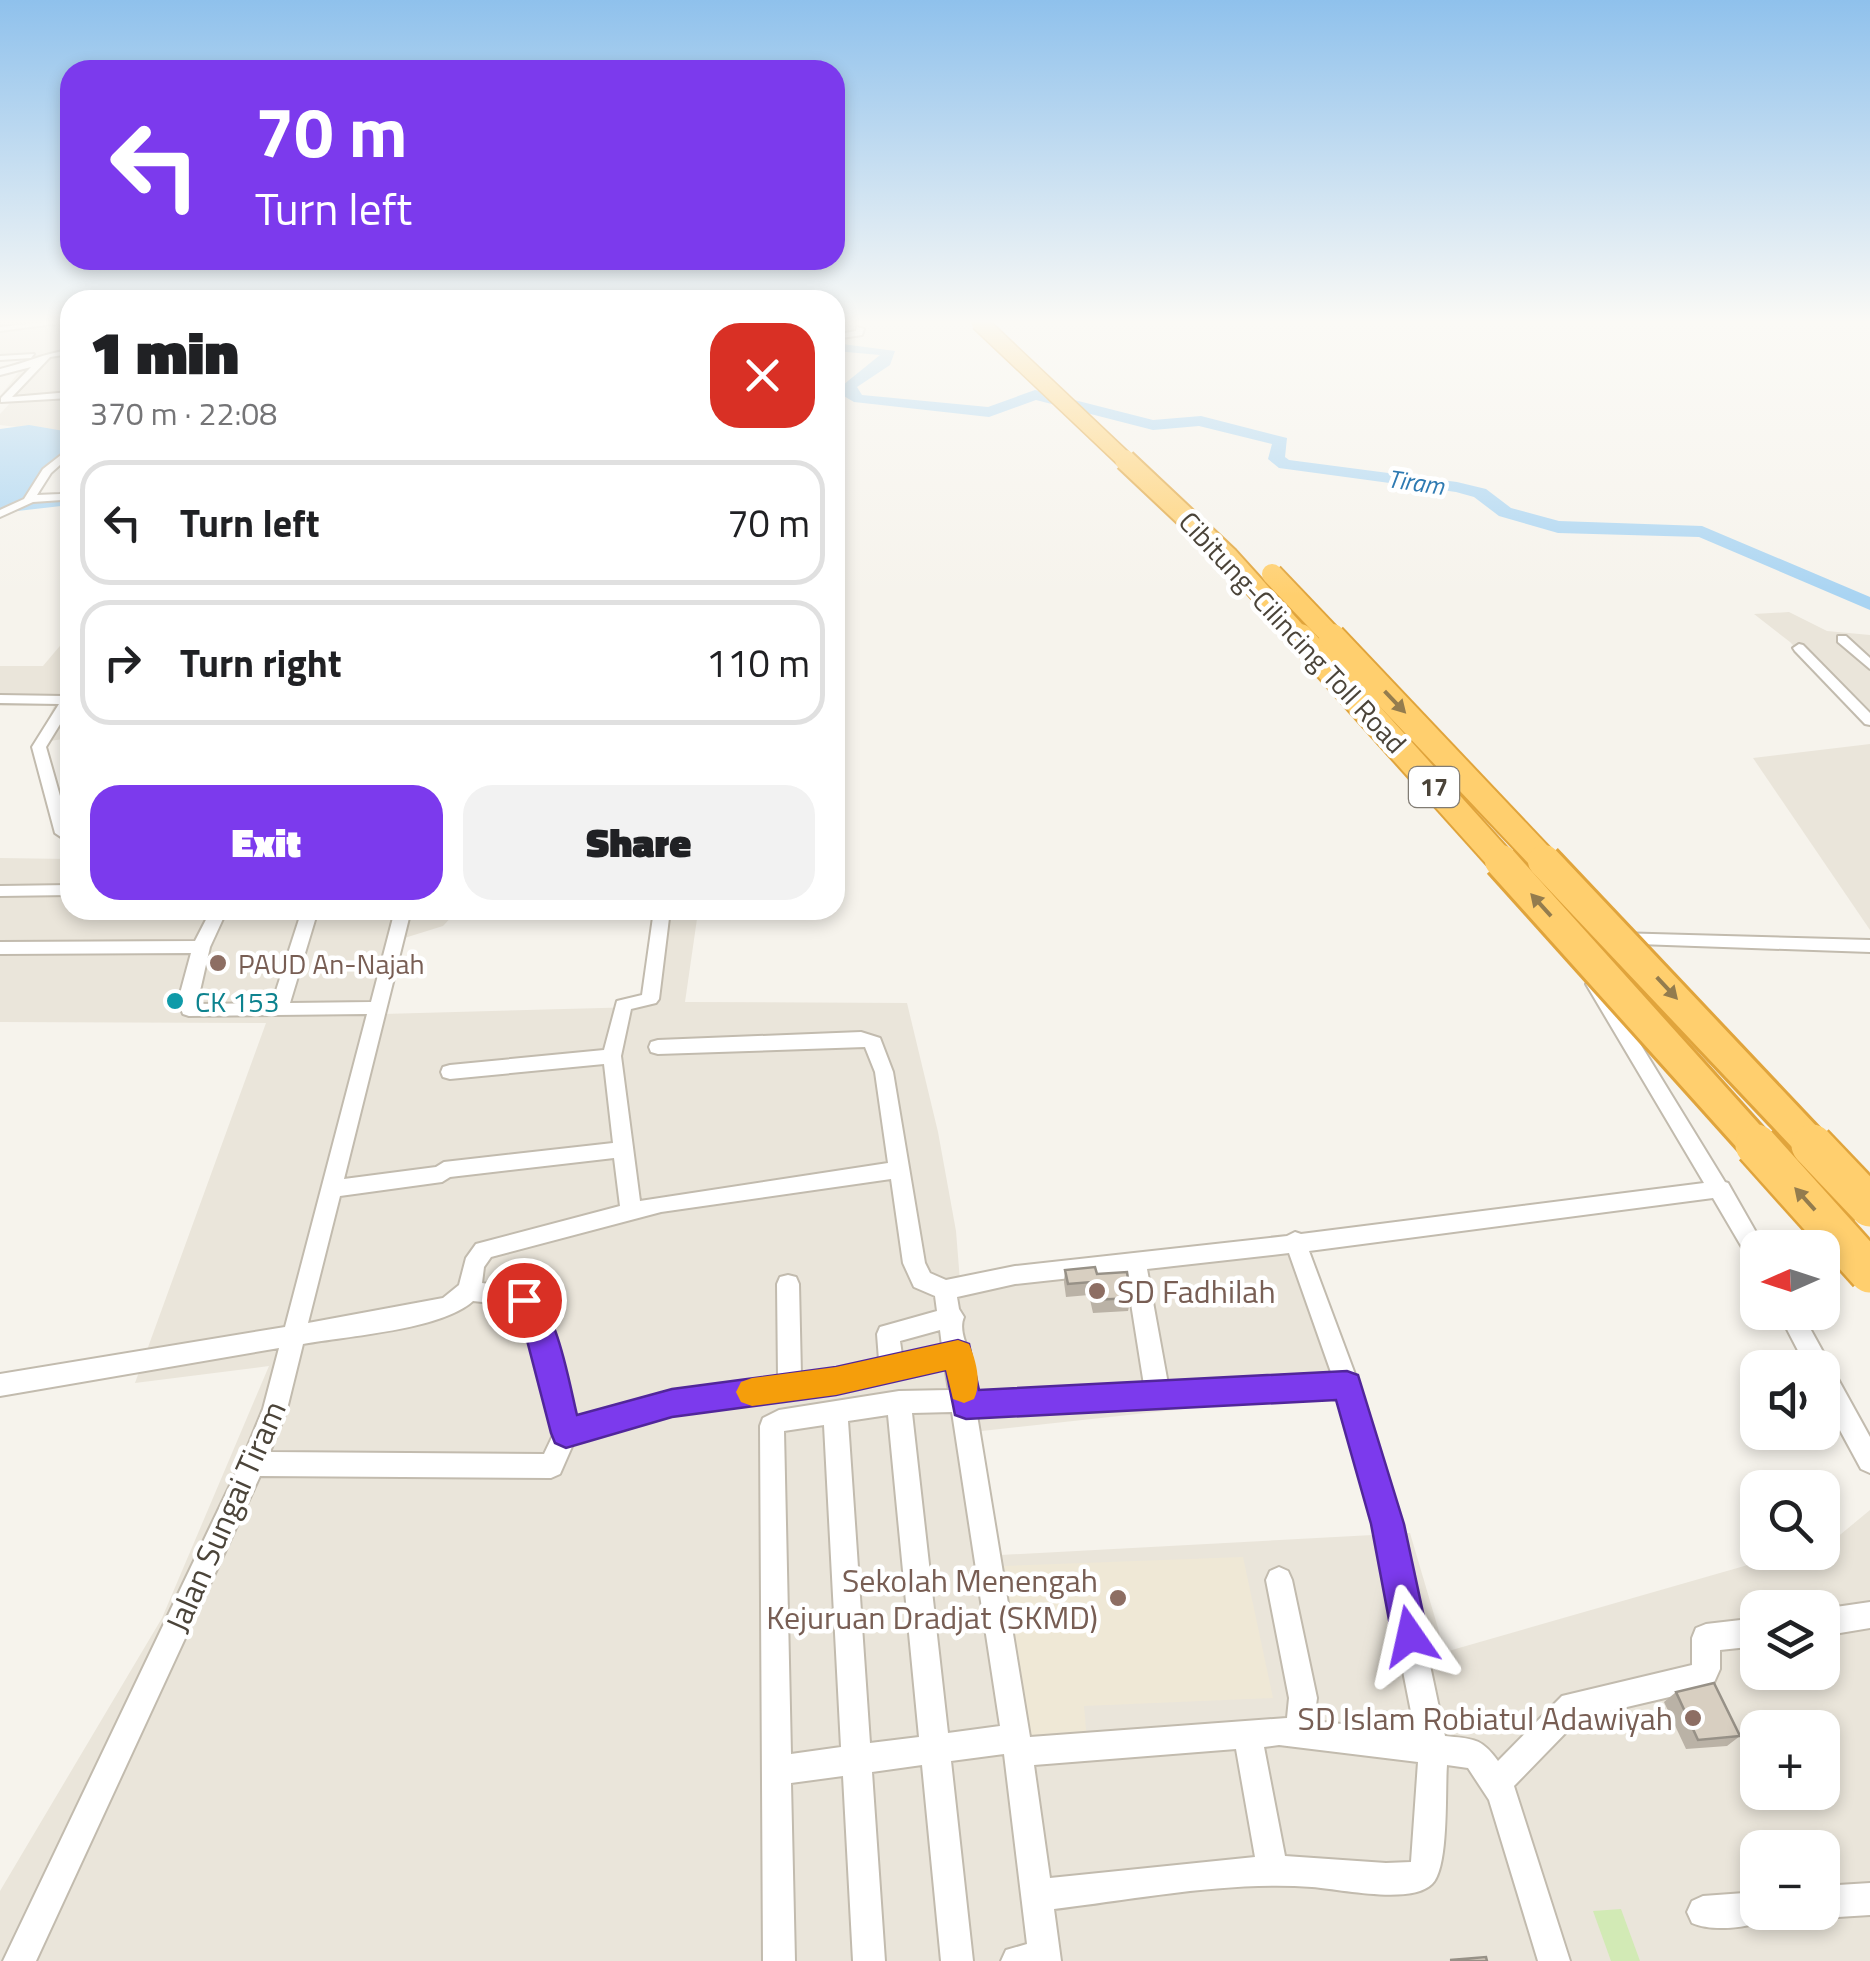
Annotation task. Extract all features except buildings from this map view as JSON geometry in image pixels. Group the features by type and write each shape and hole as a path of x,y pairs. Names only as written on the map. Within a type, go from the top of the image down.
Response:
{"highway":[{"name":"Cibitung-Cilincing Toll Road","path":"1076,414 1228,558 1870,1272"},
{"name":"Cibitung-Cilincing Toll Road","path":"1097,414 1255,556 1870,1206"}],"street":[{"path":"26,502 47,471 60,460"},
{"path":"0,514 26,502 60,498"},
{"path":"1842,638 1870,665"},
{"path":"1798,648 1870,721"},
{"path":"0,698 60,698"},
{"path":"60,713 39,747 60,822"},
{"path":"0,891 60,890"},
{"path":"214,920 202,947 187,1002 189,1010 376,1008"},
{"path":"279,1010 307,920"},
{"name":"Jalan Sungai Tiram","path":"19,1961 254,1464 294,1338 401,920"},
{"path":"630,1212 612,1056 623,1005 650,998 661,920"},
{"path":"1744,1230 1577,948 1622,938 1870,946"},
{"path":"0,948 202,947"},
{"path":"658,1047 869,1040 876,1048 902,1169 917,1273 949,1304 958,1354 1017,1745 1036,1896 1036,1960"},
{"path":"450,1072 612,1056"},
{"path":"334,1188 442,1174 444,1170 624,1149"},
{"path":"0,1386 430,1312 454,1305 471,1291 476,1258 484,1250 586,1227 630,1212 902,1169"},
{"path":"892,1369 888,1334 1016,1275 1382,1234 1720,1189"},
{"path":"1036,1896 1273,1872 1356,1879 1419,1876 1426,1867 1433,1749 1387,1524 1347,1385 1294,1241"},
{"path":"1135,1263 1158,1396"},
{"path":"788,1284 790,1386"},
{"path":"254,1464 552,1466 566,1433 531,1308 516,1296 471,1291"},
{"path":"566,1433 672,1403 836,1381 958,1354"},
{"path":"780,1961 772,1426 900,1403 1158,1396 1347,1385"},
{"path":"900,1403 956,1961"},
{"path":"1840,1405 1870,1461"},
{"path":"835,1412 859,1760 868,1961"},
{"path":"1279,1580 1303,1698 1303,1713 1295,1732"},
{"path":"1840,1620 1870,1616"},
{"path":"1497,1782 1572,1706 1702,1676 1706,1669 1706,1638 1740,1634"},
{"path":"780,1770 937,1748 1247,1733 1295,1732 1476,1754 1497,1782 1517,1832 1554,1961"},
{"path":"1247,1733 1273,1872"},
{"path":"1840,1901 1870,1899"},
{"path":"1704,1912 1740,1909"}],"shaded area":[{"path":"0,414 60,414 60,432 0,425"},
{"path":"1789,612 1827,631 1870,635 1870,724 1790,642 1754,614"},
{"path":"60,646 60,739 36,743 54,706 0,706 0,666 43,666"},
{"path":"1870,744 1870,930 1753,758"},
{"path":"0,858 60,859 60,920 449,920 443,926 398,940 383,1014 639,1007 653,920 697,920 685,1002 907,1003 938,1132 956,1231 960,1281 1299,1233 1355,1390 973,1432 1000,1555 1410,1533 1445,1652 1740,1567 1840,1570 1840,1535 1870,1510 1870,1961 0,1961 0,1891 162,1618 269,1366 135,1383 266,1023 0,1022"},
{"path":"1243,1557 1273,1698 1084,1706 1087,1740 1018,1743 1004,1566"}],"green space":[{"path":"1621,1909 1640,1961 1611,1961 1593,1911"}],"water":[{"path":"29,425 60,430 60,460 25,500 0,504 0,429"}],"waterway":[{"name":"Tiram","path":"1108,414 1153,425 1201,421 1227,431 1281,441 1276,459 1285,464 1457,487 1480,493 1505,512 1558,527 1702,532 1870,604"},
{"name":"Tiram","path":"0,508 60,501"}],"slow traffic":[{"path":"752,1392 836,1381 958,1354 964,1389"}],"place":[{"name":"PAUD An-Najah","path":"218,963"},
{"name":"CK 153","path":"175,1001"},
{"name":"SD Fadhilah","path":"1097,1291"},
{"name":"Sekolah Menengah Kejuruan Dradjat (SKMD)","path":"1118,1598"},
{"name":"SD Islam Robiatul Adawiyah","path":"1693,1718"}],"route":[{"path":"524,1300 536,1317 566,1433 672,1403 836,1381 958,1354 966,1405 1347,1385 1387,1524 1410,1636"}]}
